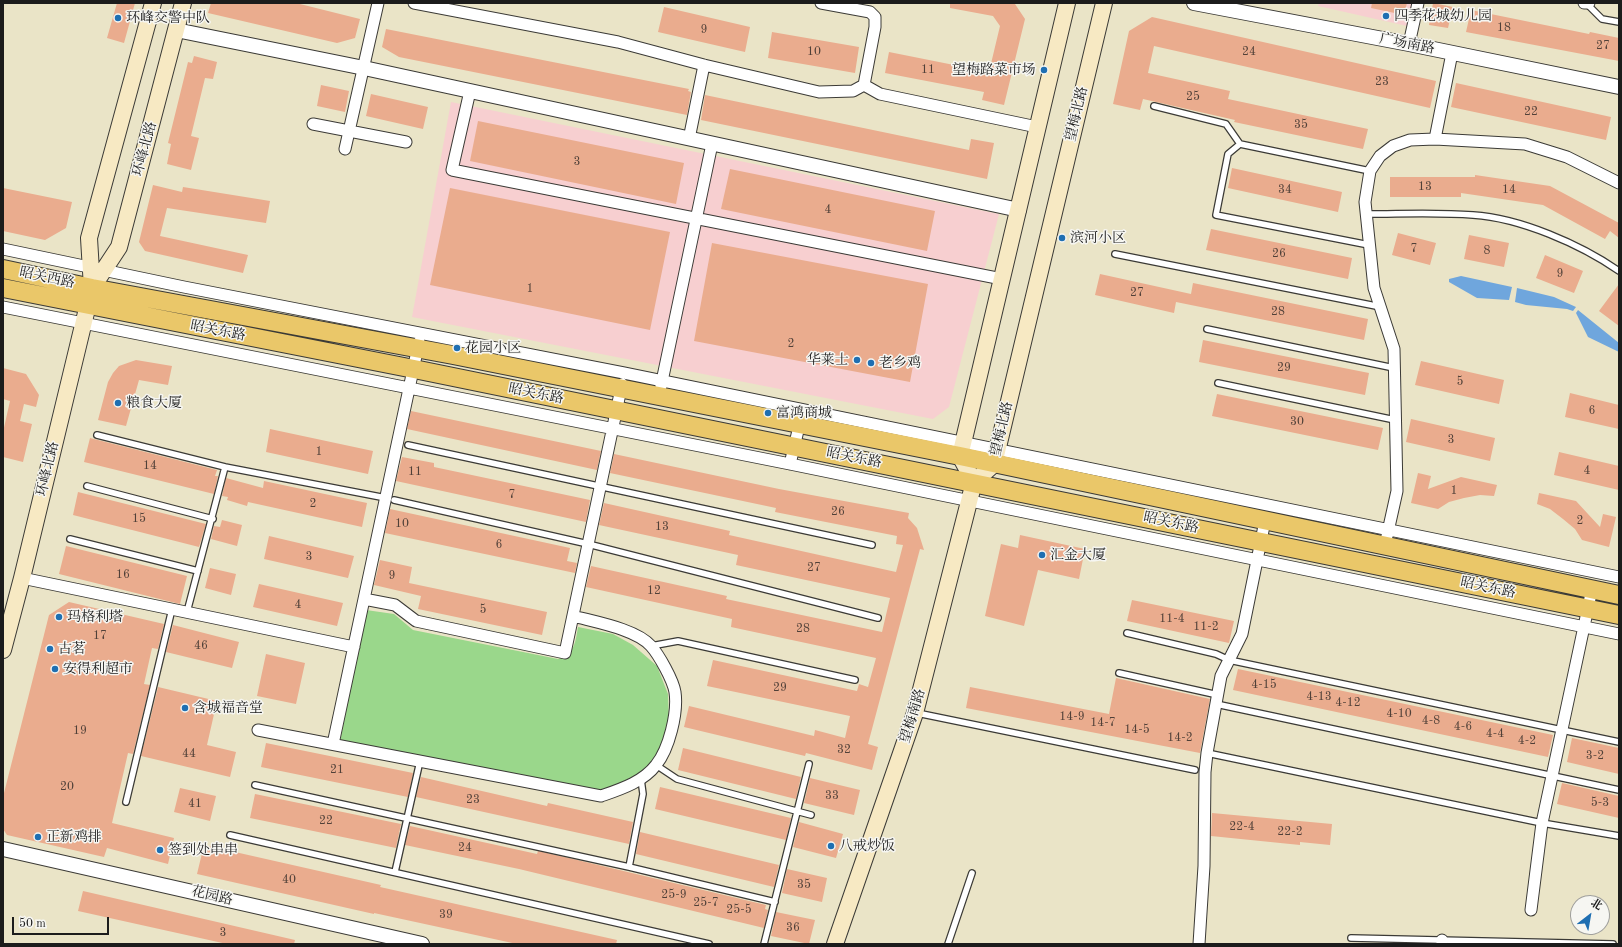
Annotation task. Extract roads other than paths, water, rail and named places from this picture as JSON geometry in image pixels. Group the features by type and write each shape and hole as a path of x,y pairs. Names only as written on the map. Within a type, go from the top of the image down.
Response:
{"main road":[{"name":"环峰北路","path":"92,288 89,238 153,3"},
{"name":"环峰北路","path":"3,650 22,578 87,305 92,288 119,247 183,3"},
{"path":"974,482 962,449 1067,3"},
{"name":"望梅北路","path":"974,482 996,456 1104,3"},
{"name":"昭关西路","path":"3,269 92,288"},
{"name":"昭关西路","path":"3,288 87,305"},
{"name":"昭关东路","path":"92,288 420,340 660,388 996,456 1265,521 1386,538 1619,595"},
{"name":"昭关东路","path":"87,305 414,369 974,482 1619,615"},
{"name":"望梅南路","path":"835,944 915,713 974,482"}],"street":[{"path":"345,149 378,3"},
{"path":"414,3 618,42 704,65 819,92 853,91 864,85"},
{"path":"821,3 870,12 875,17 875,27 864,85"},
{"name":"广场南路","path":"1194,3 1408,44 1619,87"},
{"path":"1408,44 1418,3"},
{"path":"176,30 364,68 1019,210"},
{"path":"1435,139 1452,53"},
{"path":"689,139 704,65"},
{"path":"864,85 880,94 1037,127"},
{"path":"470,91 452,170 1002,279"},
{"path":"313,124 406,142"},
{"path":"1386,538 1397,492 1394,348 1374,288 1365,202 1370,171 1380,156 1393,146 1410,140 1435,139 1525,144 1567,157 1619,182"},
{"path":"660,388 712,144"},
{"path":"3,249 184,287 420,340 409,388 390,499 364,599 333,744"},
{"path":"3,307 790,464 1619,634"},
{"path":"364,599 395,604 416,621 565,653 622,381"},
{"path":"790,464 801,417"},
{"path":"996,456 1386,538 1619,577"},
{"path":"1199,944 1204,866 1200,771 1207,753 1221,676 1242,634 1265,521"},
{"path":"22,578 354,646"},
{"path":"1531,910 1542,823 1592,589"},
{"path":"258,730 601,796 627,787 640,779 656,765 665,752 674,721 675,692 664,668 651,646 627,631 573,616"},
{"name":"花园路","path":"3,848 422,944"}],"lane":[{"path":"1586,3 1602,19 1619,22"},
{"path":"1154,106 1226,124 1240,144 1370,171"},
{"path":"1240,144 1228,154 1216,215 1369,245"},
{"path":"1366,214 1474,215 1510,222 1570,243 1596,255 1619,271"},
{"path":"1114,254 1381,308"},
{"path":"1207,329 1394,368"},
{"path":"1218,384 1395,420"},
{"path":"97,435 225,467 390,499 588,544 878,618"},
{"path":"408,445 872,545"},
{"path":"187,612 213,519 225,467"},
{"path":"86,486 213,519"},
{"path":"70,538 198,571"},
{"path":"126,802 172,609"},
{"path":"1127,633 1216,654 1229,660 1619,742"},
{"path":"651,646 678,641 855,680"},
{"path":"1118,673 1217,700 1619,790"},
{"path":"915,713 1200,771"},
{"path":"1207,753 1542,823 1619,836"},
{"path":"395,872 420,761"},
{"path":"764,944 809,764"},
{"path":"656,765 677,779 811,815"},
{"path":"630,867 643,794 640,779"},
{"path":"255,785 630,867 775,902"},
{"path":"230,835 708,944"},
{"path":"948,944 972,873"},
{"path":"1351,938 1442,942 1612,944"}],"water":[{"path":"1461,276 1512,287 1509,300 1477,298 1449,282 1449,279"},
{"path":"1517,288 1554,297 1576,307 1573,311 1567,309 1526,305 1515,302"},
{"path":"1578,310 1619,343 1619,352 1588,337 1576,313"}],"place":[{"name":"四季花城幼儿园","path":"1386,16"},
{"name":"环峰交警中队","path":"118,18"},
{"name":"望梅路菜市场","path":"1044,70"},
{"name":"滨河小区","path":"1062,238"},
{"name":"花园小区","path":"457,348"},
{"name":"华莱士","path":"857,360"},
{"name":"老乡鸡","path":"871,363"},
{"name":"粮食大厦","path":"118,403"},
{"name":"富鸿商城","path":"768,413"},
{"name":"汇金大厦","path":"1042,555"},
{"name":"玛格利塔","path":"59,617"},
{"name":"古茗","path":"50,649"},
{"name":"安得利超市","path":"55,669"},
{"name":"含城福音堂","path":"185,708"},
{"name":"正新鸡排","path":"38,837"},
{"name":"八戒炒饭","path":"831,846"},
{"name":"签到处串串","path":"160,850"}]}
